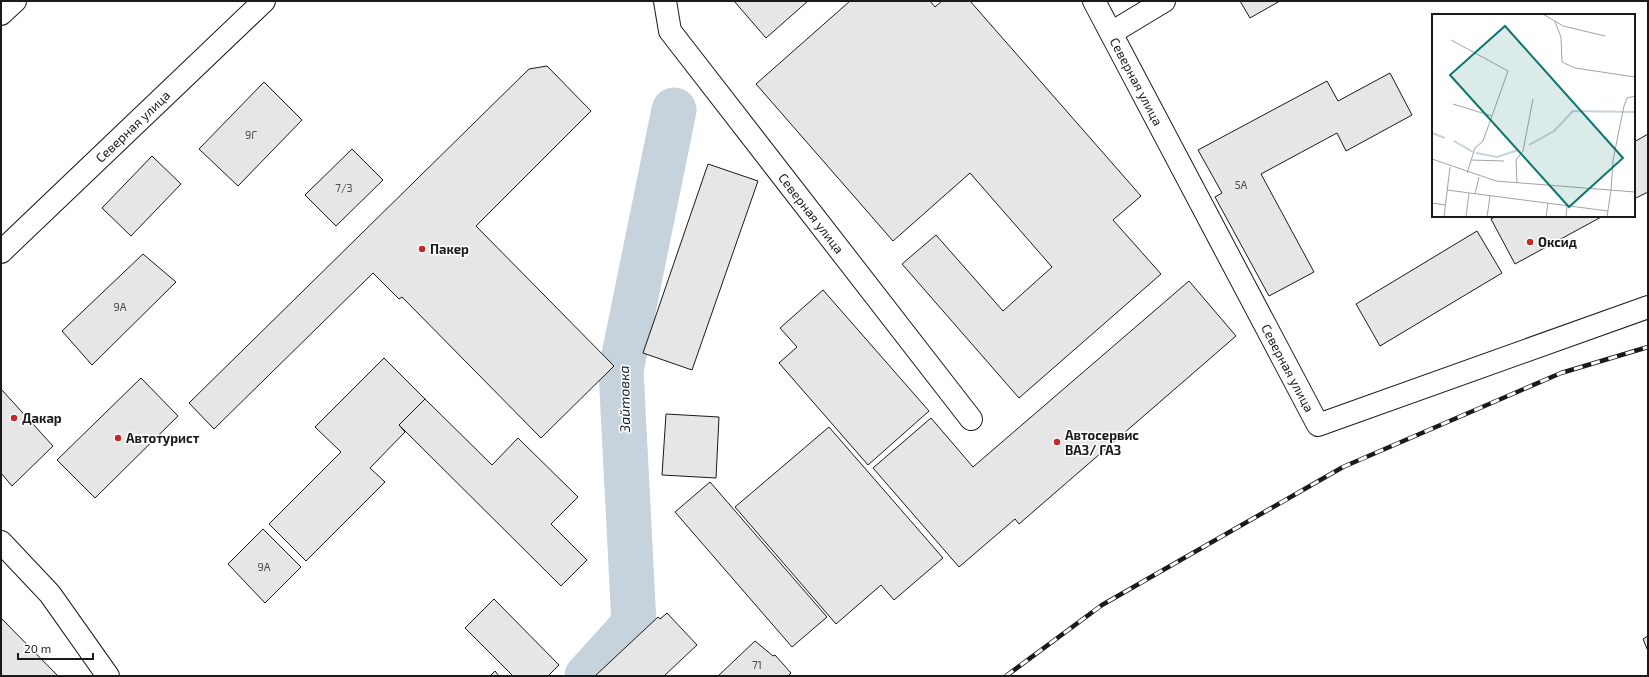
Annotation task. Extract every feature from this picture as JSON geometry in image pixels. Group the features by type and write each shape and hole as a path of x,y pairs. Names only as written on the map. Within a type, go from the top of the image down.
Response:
{"main road":[{"path":"1,14 16,1"},
{"name":"Северная улица","path":"1,252 264,1"},
{"name":"Северная улица","path":"665,1 670,31 971,419"},
{"name":"Северная улица","path":"1094,1 1318,425 1648,307"},
{"path":"1111,33 1164,1"},
{"path":"1,542 50,594 108,676"}],"building":[{"path":"734,1 808,1 766,38"},
{"path":"850,1 930,1 935,7 942,1 970,1 1141,196 1113,220 1161,274 1019,398 902,264 936,235 1003,311 1052,267 970,173 893,241 756,84"},
{"path":"1240,1 1280,1 1250,18"},
{"name":"Пакер","path":"547,66 591,111 476,226 614,366 541,438 402,297 399,299 373,273 214,429 189,403 529,69"},
{"path":"1390,73 1412,115 1346,151 1337,133 1261,174 1314,272 1269,296 1215,197 1222,193 1198,150 1327,81 1338,101"},
{"path":"264,82 302,120 238,186 199,149"},
{"path":"1648,134 1648,192 1635,198 1635,141"},
{"path":"352,149 383,180 336,226 305,195"},
{"path":"152,156 181,184 131,236 102,208"},
{"path":"708,164 758,181 692,370 643,353"},
{"name":"Оксид","path":"1495,217 1601,217 1515,264 1491,219"},
{"path":"1477,231 1502,273 1380,346 1356,304"},
{"path":"143,254 176,282 92,365 62,331"},
{"name":"Автосервис ВАЗ/ ГАЗ","path":"1189,281 1236,336 1019,524 1015,519 959,567 873,468 931,418 973,467"},
{"path":"823,290 929,411 868,465 779,363 797,347 780,328"},
{"path":"384,358 425,399 399,425 405,432 370,468 385,482 306,561 269,524 341,452 315,427"},
{"name":"Автотурист","path":"141,378 178,416 95,498 57,460"},
{"name":"Дакар","path":"1,389 53,446 12,486 1,473"},
{"path":"425,399 492,465 518,438 578,497 551,524 587,560 561,586 399,425"},
{"path":"666,414 719,417 716,478 662,475"},
{"path":"829,427 943,558 894,600 881,585 836,624 735,507"},
{"path":"710,482 827,617 792,647 675,512"},
{"path":"263,529 301,567 265,603 228,564"},
{"path":"494,599 559,665 548,676 513,676 465,628"},
{"path":"667,613 697,645 664,676 595,676 658,617 660,619"},
{"path":"1,618 58,676 1,676"},
{"path":"1648,636 1648,651 1643,639"},
{"path":"755,641 773,656 775,655 791,673 788,676 718,676"},
{"path":"495,671 499,676 490,676"}],"waterway":[{"name":"Зайтовка","path":"587,676 634,624 621,370 674,110"}],"railway":[{"path":"1006,676 1102,605 1343,467 1561,373 1648,347"}],"place":[{"name":"Оксид","path":"1530,242"},
{"name":"Пакер","path":"422,249"},
{"name":"Дакар","path":"14,418"},
{"name":"Автотурист","path":"118,438"},
{"name":"Автосервис ВАЗ/ ГАЗ","path":"1057,442"}]}
